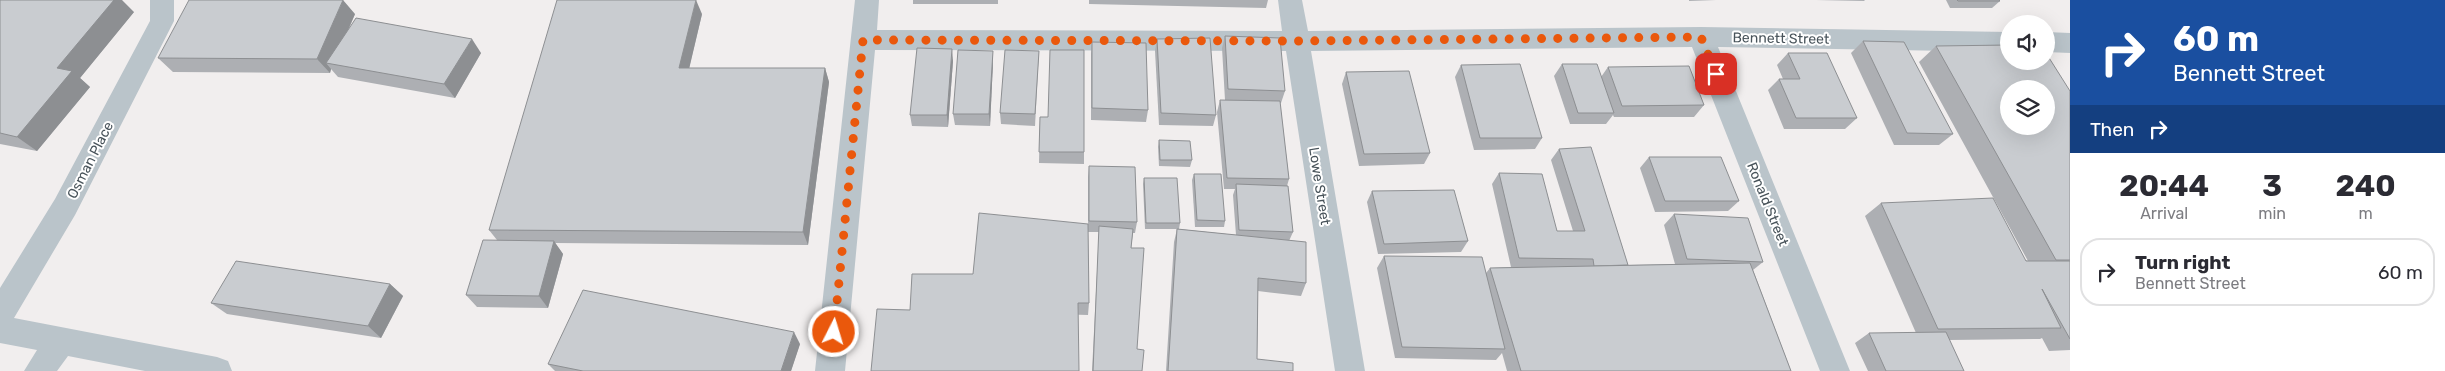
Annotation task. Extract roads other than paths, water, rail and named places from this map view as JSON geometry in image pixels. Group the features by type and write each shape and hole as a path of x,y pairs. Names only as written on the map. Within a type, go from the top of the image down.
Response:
{"street":[{"name":"Osman Place","path":"0,314 66,207 158,30 162,21 162,0"},
{"path":"830,371 867,0"},
{"name":"Lowe Street","path":"1290,0 1350,371"},
{"name":"Bennett Street","path":"863,40 1297,41 1701,37 2000,42"},
{"name":"Ronald Street","path":"1701,37 1835,371"},
{"path":"2055,42 2070,43"},
{"path":"0,328 216,371"},
{"path":"39,371 62,340"}]}
